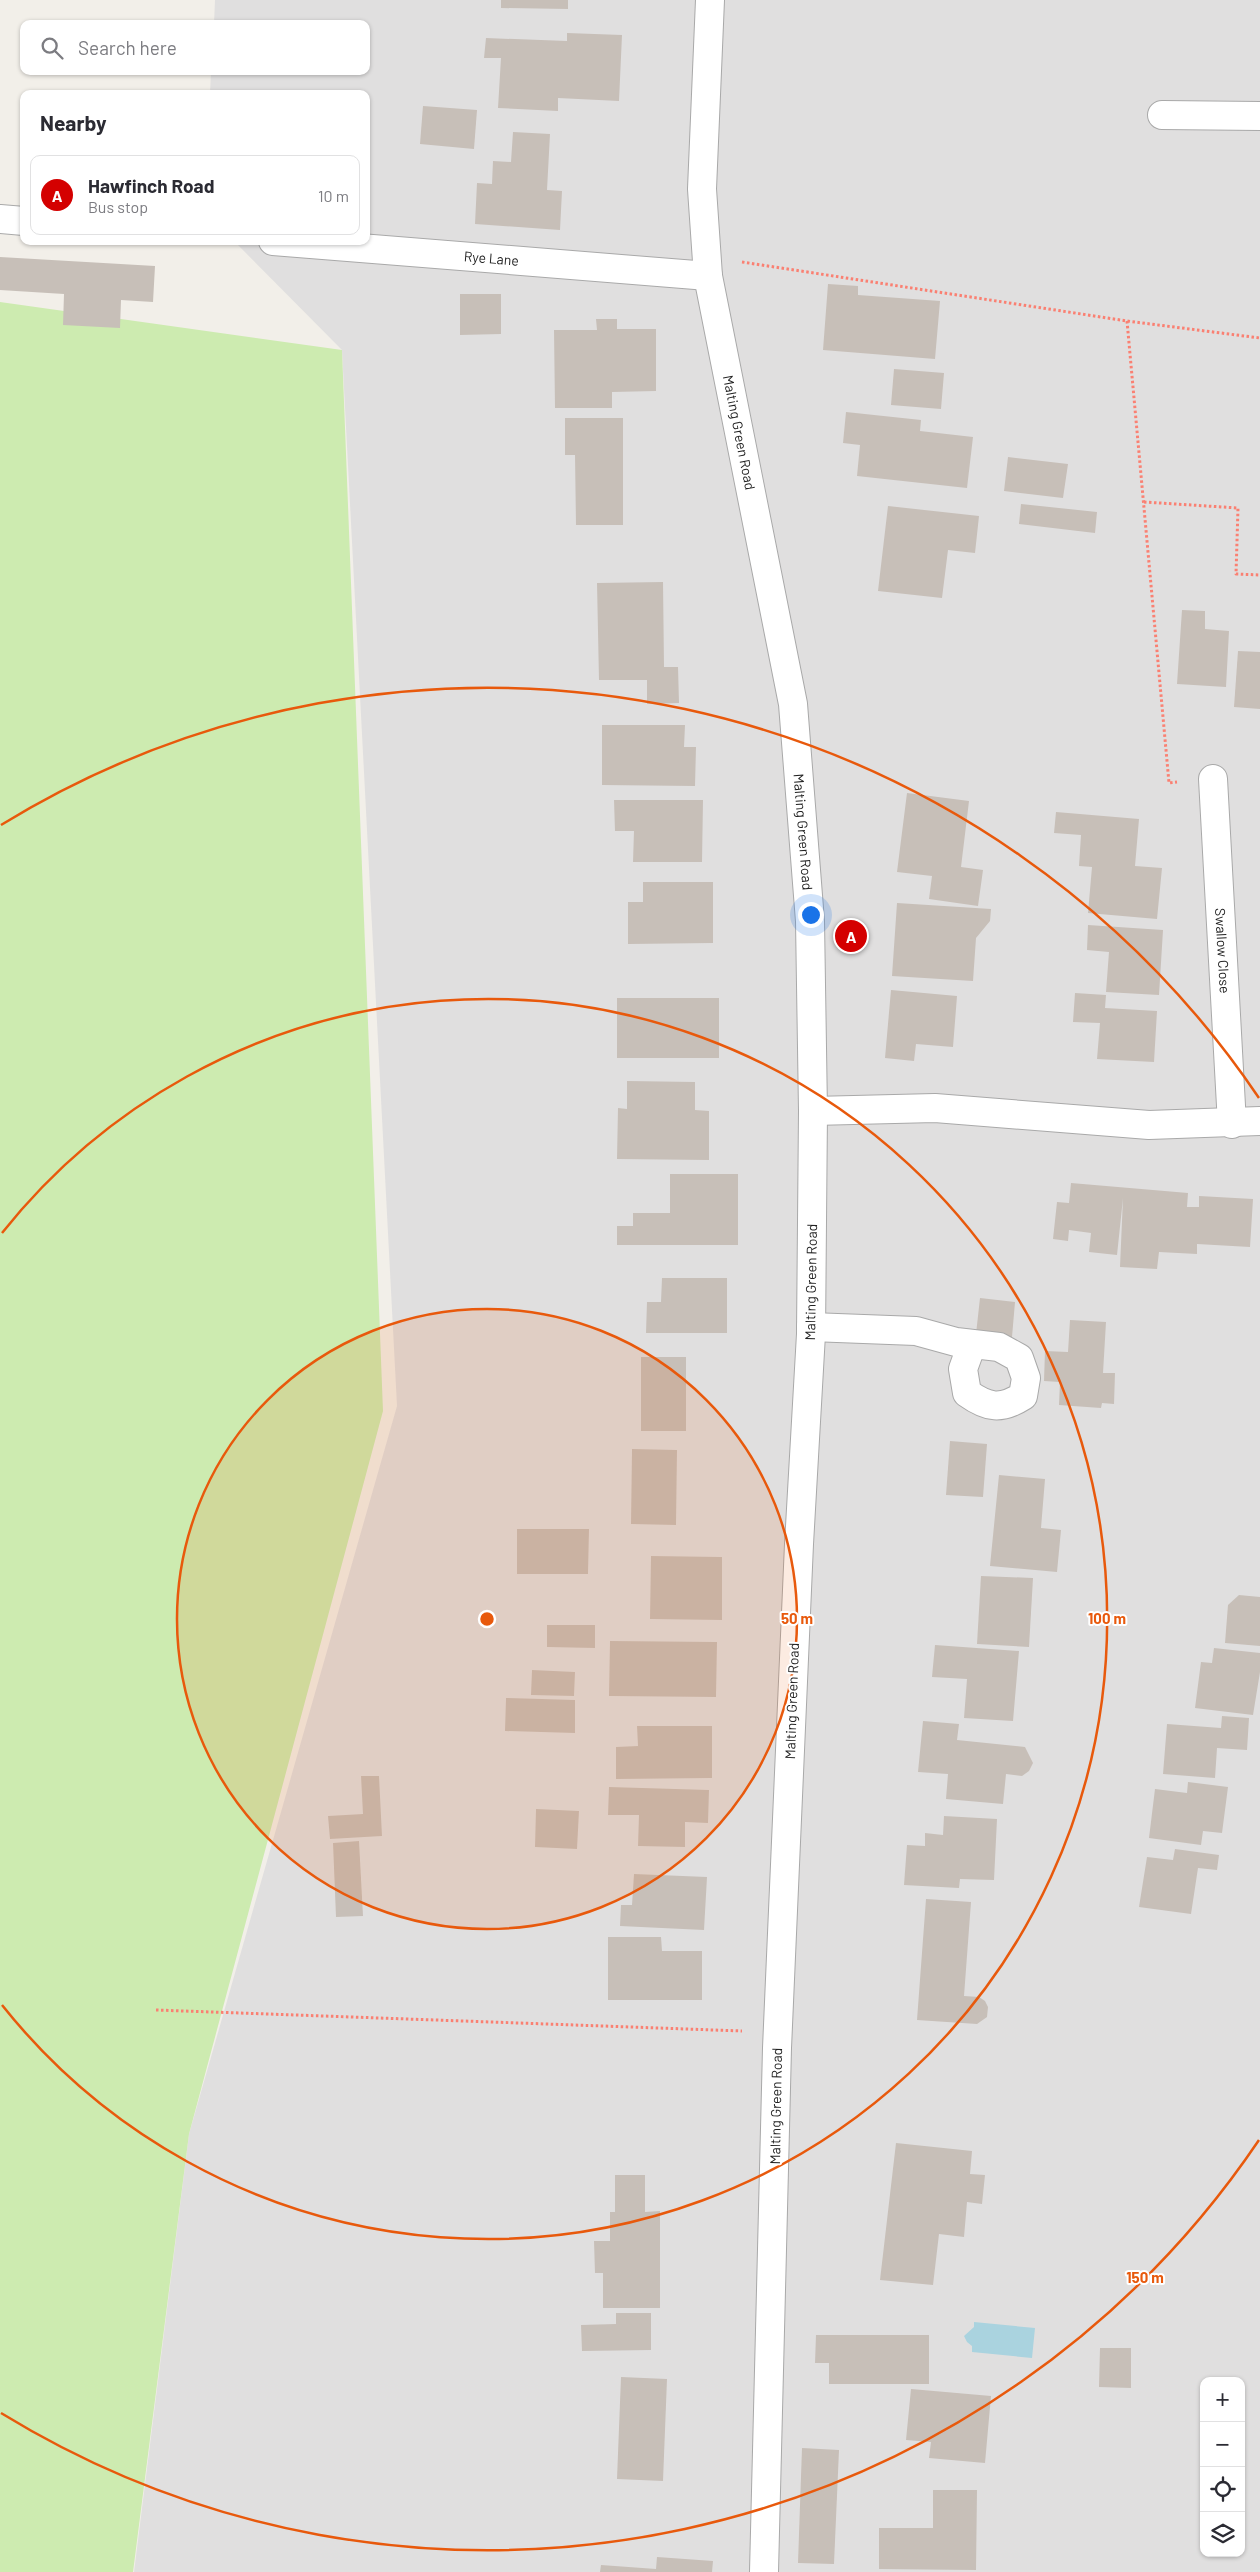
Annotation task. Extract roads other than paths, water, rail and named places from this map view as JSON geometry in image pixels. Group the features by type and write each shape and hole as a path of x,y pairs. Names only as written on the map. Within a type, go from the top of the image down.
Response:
{"street":[{"name":"Malting Green Road","path":"710,0 702,189 707,267 793,704 810,921 812,1111 811,1327 799,1544 778,2032 764,2572"},
{"path":"1162,115 1260,116"},
{"path":"0,219 20,221"},
{"name":"Rye Lane","path":"340,245 707,267"},
{"name":"Swallow Close","path":"1213,779 1232,1124"},
{"path":"812,1111 935,1108 1149,1125 1232,1124 1260,1121"},
{"path":"811,1327 916,1331 956,1342 972,1344"}],"water":[{"path":"974,2322 1035,2328 1032,2358 972,2352 972,2346 964,2336 974,2327"}],"place":[{"name":"Hawfinch Road","path":"851,936"}]}
